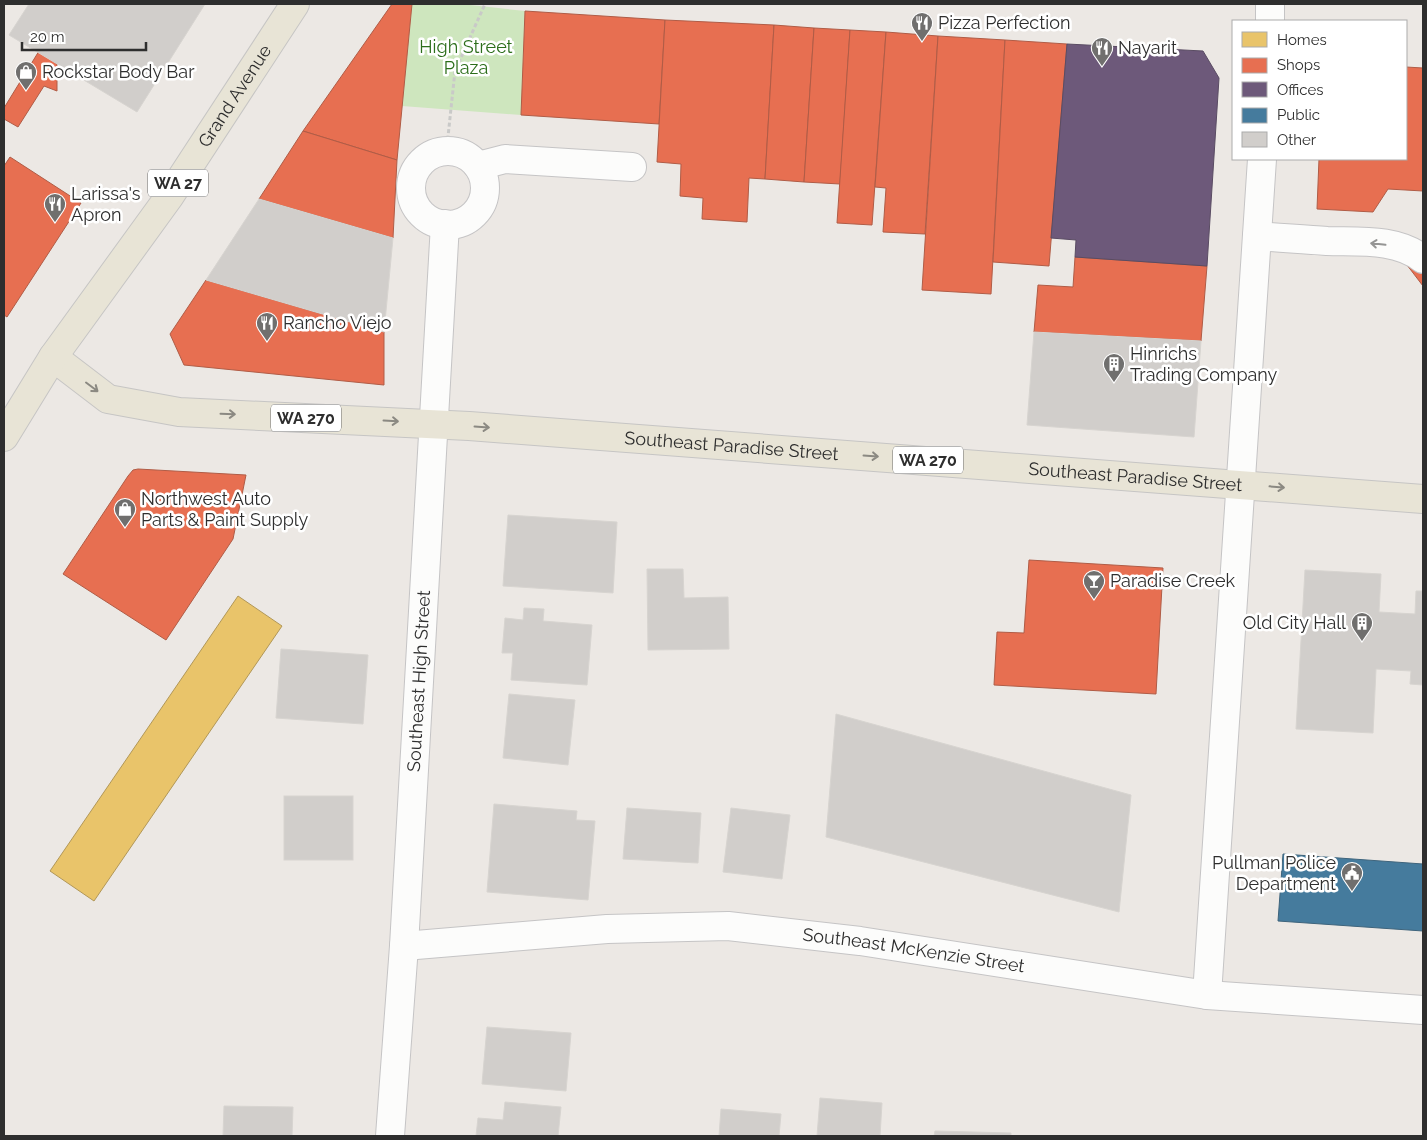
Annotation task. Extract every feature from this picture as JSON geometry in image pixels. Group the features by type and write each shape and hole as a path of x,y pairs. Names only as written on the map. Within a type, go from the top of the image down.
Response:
{"main road":[{"name":"Grand Avenue","path":"53,357 168,197 295,4"},
{"name":"Southeast Paradise Street","path":"53,357 108,399 180,412 433,424 1423,499"},
{"name":"WA 27","path":"4,437 53,357"}],"street":[{"path":"1270,4 1270,20"},
{"path":"446,151 469,157 478,166 483,177 485,189 482,202 476,212 466,220 454,225 430,220 414,202 411,191 412,179 424,160 434,154 446,151"},
{"path":"478,166 505,159 632,167"},
{"path":"1207,995 1262,160"},
{"name":"Southeast High Street","path":"390,1136 404,946 445,224"},
{"path":"1258,236 1378,243 1400,247 1415,252 1423,258"},
{"name":"Southeast McKenzie Street","path":"404,946 607,929 728,926 860,941 1207,995 1423,1010"}],"path":[{"path":"446,151 455,71 485,4"}],"green space":[{"name":"High Street Plaza","path":"412,4 461,4 525,11 521,115 402,106"}],"building: Homes":[{"path":"238,596 282,626 94,901 50,871"}],"building: Shops":[{"path":"392,4 412,4 397,160 303,131"},
{"path":"525,11 665,20 659,124 521,115"},
{"path":"665,20 774,25 765,179 749,178 747,222 702,219 703,198 680,196 681,164 657,162"},
{"path":"774,25 814,28 804,182 765,179"},
{"path":"814,28 850,30 840,184 804,182"},
{"path":"850,30 886,32 872,225 837,223"},
{"path":"886,32 938,36 925,234 883,232 886,188 875,187"},
{"path":"938,36 1005,40 991,294 922,290"},
{"path":"1005,40 1067,44 1049,266 993,262"},
{"path":"39,51 57,64 57,91 44,86 18,127 4,119 4,108"},
{"path":"1407,67 1423,68 1423,191 1388,189 1373,212 1317,209 1319,160 1407,160"},
{"path":"303,131 397,160 393,238 259,199"},
{"path":"10,157 81,203 7,317 4,315 4,166"},
{"path":"1423,252 1423,286 1407,265"},
{"path":"1075,257 1207,266 1201,341 1034,332 1038,285 1073,287"},
{"path":"206,280 384,332 384,385 184,365 170,334"},
{"path":"133,470 246,475 233,539 166,640 63,574 128,476"},
{"name":"Paradise Creek","path":"1029,560 1163,568 1156,694 994,685 997,632 1024,633"}],"building: Offices":[{"path":"1067,44 1203,51 1219,78 1207,266 1075,257 1076,240 1051,238"}],"building: Public":[{"name":"Pullman Police Department","path":"1283,854 1423,864 1423,931 1278,921"}],"building: Other":[{"path":"29,4 205,4 137,112 9,35"},
{"path":"259,199 393,238 384,332 206,280"},
{"name":"Hinrichs Trading Company","path":"1034,332 1201,341 1194,437 1027,425"},
{"path":"508,515 617,522 613,593 503,586"},
{"path":"647,569 683,569 684,598 728,597 729,649 648,650"},
{"name":"Old City Hall","path":"1305,570 1381,574 1379,612 1415,614 1416,591 1423,591 1423,685 1410,684 1411,671 1376,669 1373,733 1296,729"},
{"path":"524,608 544,609 543,621 592,625 587,685 511,680 513,653 502,653 505,618 523,620"},
{"path":"281,649 368,655 363,724 276,718"},
{"path":"509,694 575,700 568,765 503,758"},
{"path":"836,714 1131,795 1119,912 826,837"},
{"path":"284,796 353,796 353,860 284,860"},
{"path":"494,804 577,811 576,820 595,821 588,900 487,892"},
{"path":"627,808 701,813 698,863 623,859"},
{"path":"731,808 790,815 782,879 723,872"},
{"path":"487,1027 571,1033 566,1091 482,1084"},
{"path":"820,1098 882,1103 880,1136 817,1136"},
{"path":"505,1102 561,1107 558,1136 476,1136 478,1118 503,1120"},
{"path":"224,1106 293,1107 292,1136 223,1136"},
{"path":"721,1109 781,1114 779,1136 719,1136"},
{"path":"935,1131 1011,1133 1011,1136 934,1136"}],"place":[{"name":"Pizza Perfection","path":"922,42"},
{"name":"Nayarit","path":"1102,67"},
{"name":"Rockstar Body Bar","path":"26,91"},
{"name":"Larissa's Apron","path":"55,223"},
{"name":"Rancho Viejo","path":"267,342"},
{"name":"Hinrichs Trading Company","path":"1114,383"},
{"name":"Northwest Auto Parts & Paint Supply","path":"125,528"},
{"name":"Paradise Creek","path":"1094,600"},
{"name":"Old City Hall","path":"1362,642"},
{"name":"Pullman Police Department","path":"1352,892"}]}
